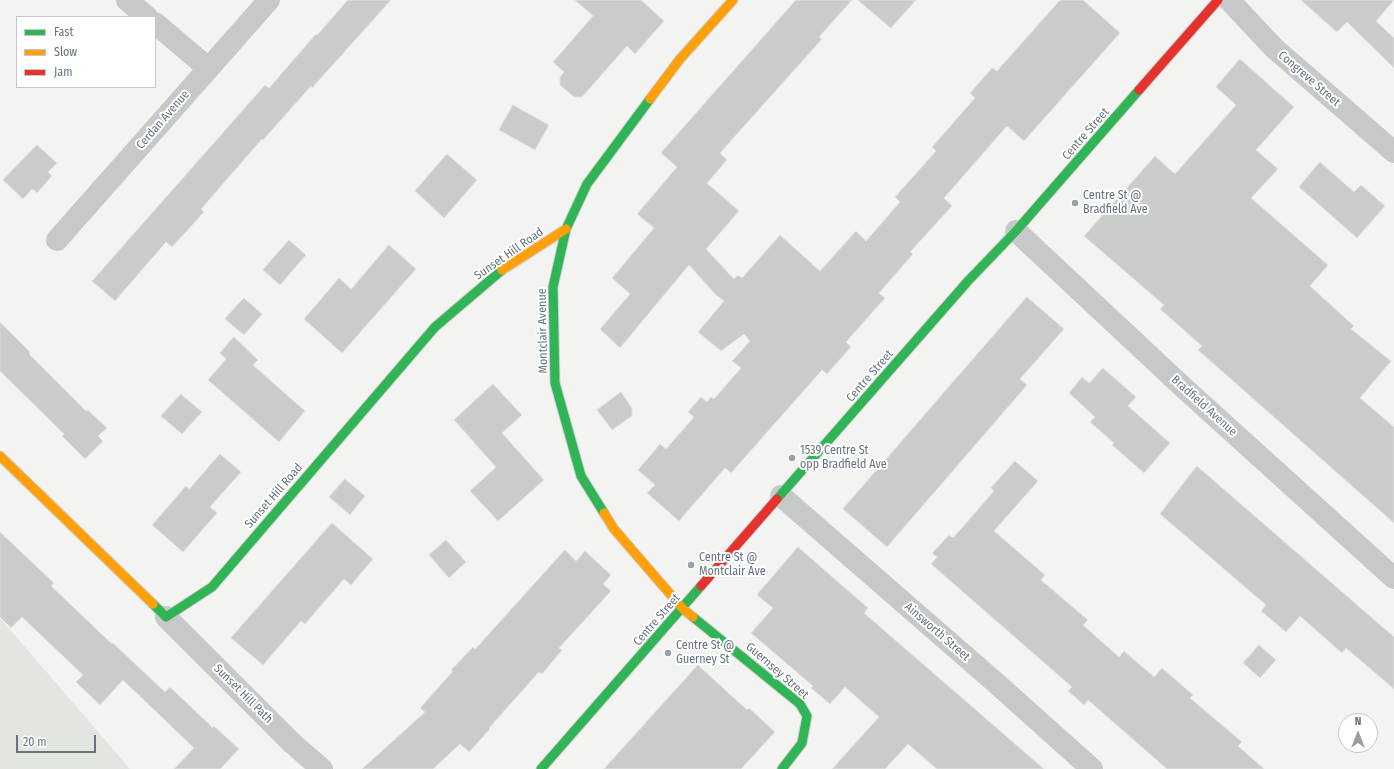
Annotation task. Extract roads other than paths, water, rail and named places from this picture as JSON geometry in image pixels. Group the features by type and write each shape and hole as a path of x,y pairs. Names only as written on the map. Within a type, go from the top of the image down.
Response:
{"street":[{"path":"127,0 146,16"},
{"name":"Cerdan Avenue","path":"57,240 268,0"},
{"name":"Montclair Avenue","path":"683,609 614,529 581,476 556,383 554,287 566,229 587,184 680,59 733,0"},
{"name":"Centre Street","path":"541,769 683,609 968,281 1016,231 1218,0"},
{"name":"Congreve Street","path":"1229,0 1274,48 1394,152"},
{"path":"156,25 208,68"},
{"name":"Sunset Hill Road","path":"166,617 212,587 435,327 499,272 566,229"},
{"name":"Bradfield Avenue","path":"1016,231 1184,388 1394,578"},
{"path":"0,456 166,617"},
{"name":"Ainsworth Street","path":"781,496 996,683 1092,769"},
{"name":"Guernsey Street","path":"683,609 800,704 807,716 802,743 782,769"},
{"name":"Sunset Hill Path","path":"166,617 292,743 322,769"}],"place":[{"name":"Centre St @ Bradfield Ave","path":"1075,203"},
{"name":"1539 Centre St opp Bradfield Ave","path":"792,458"},
{"name":"Centre St @ Montclair Ave","path":"691,565"},
{"name":"Centre St @ Guerney St","path":"668,653"}]}
